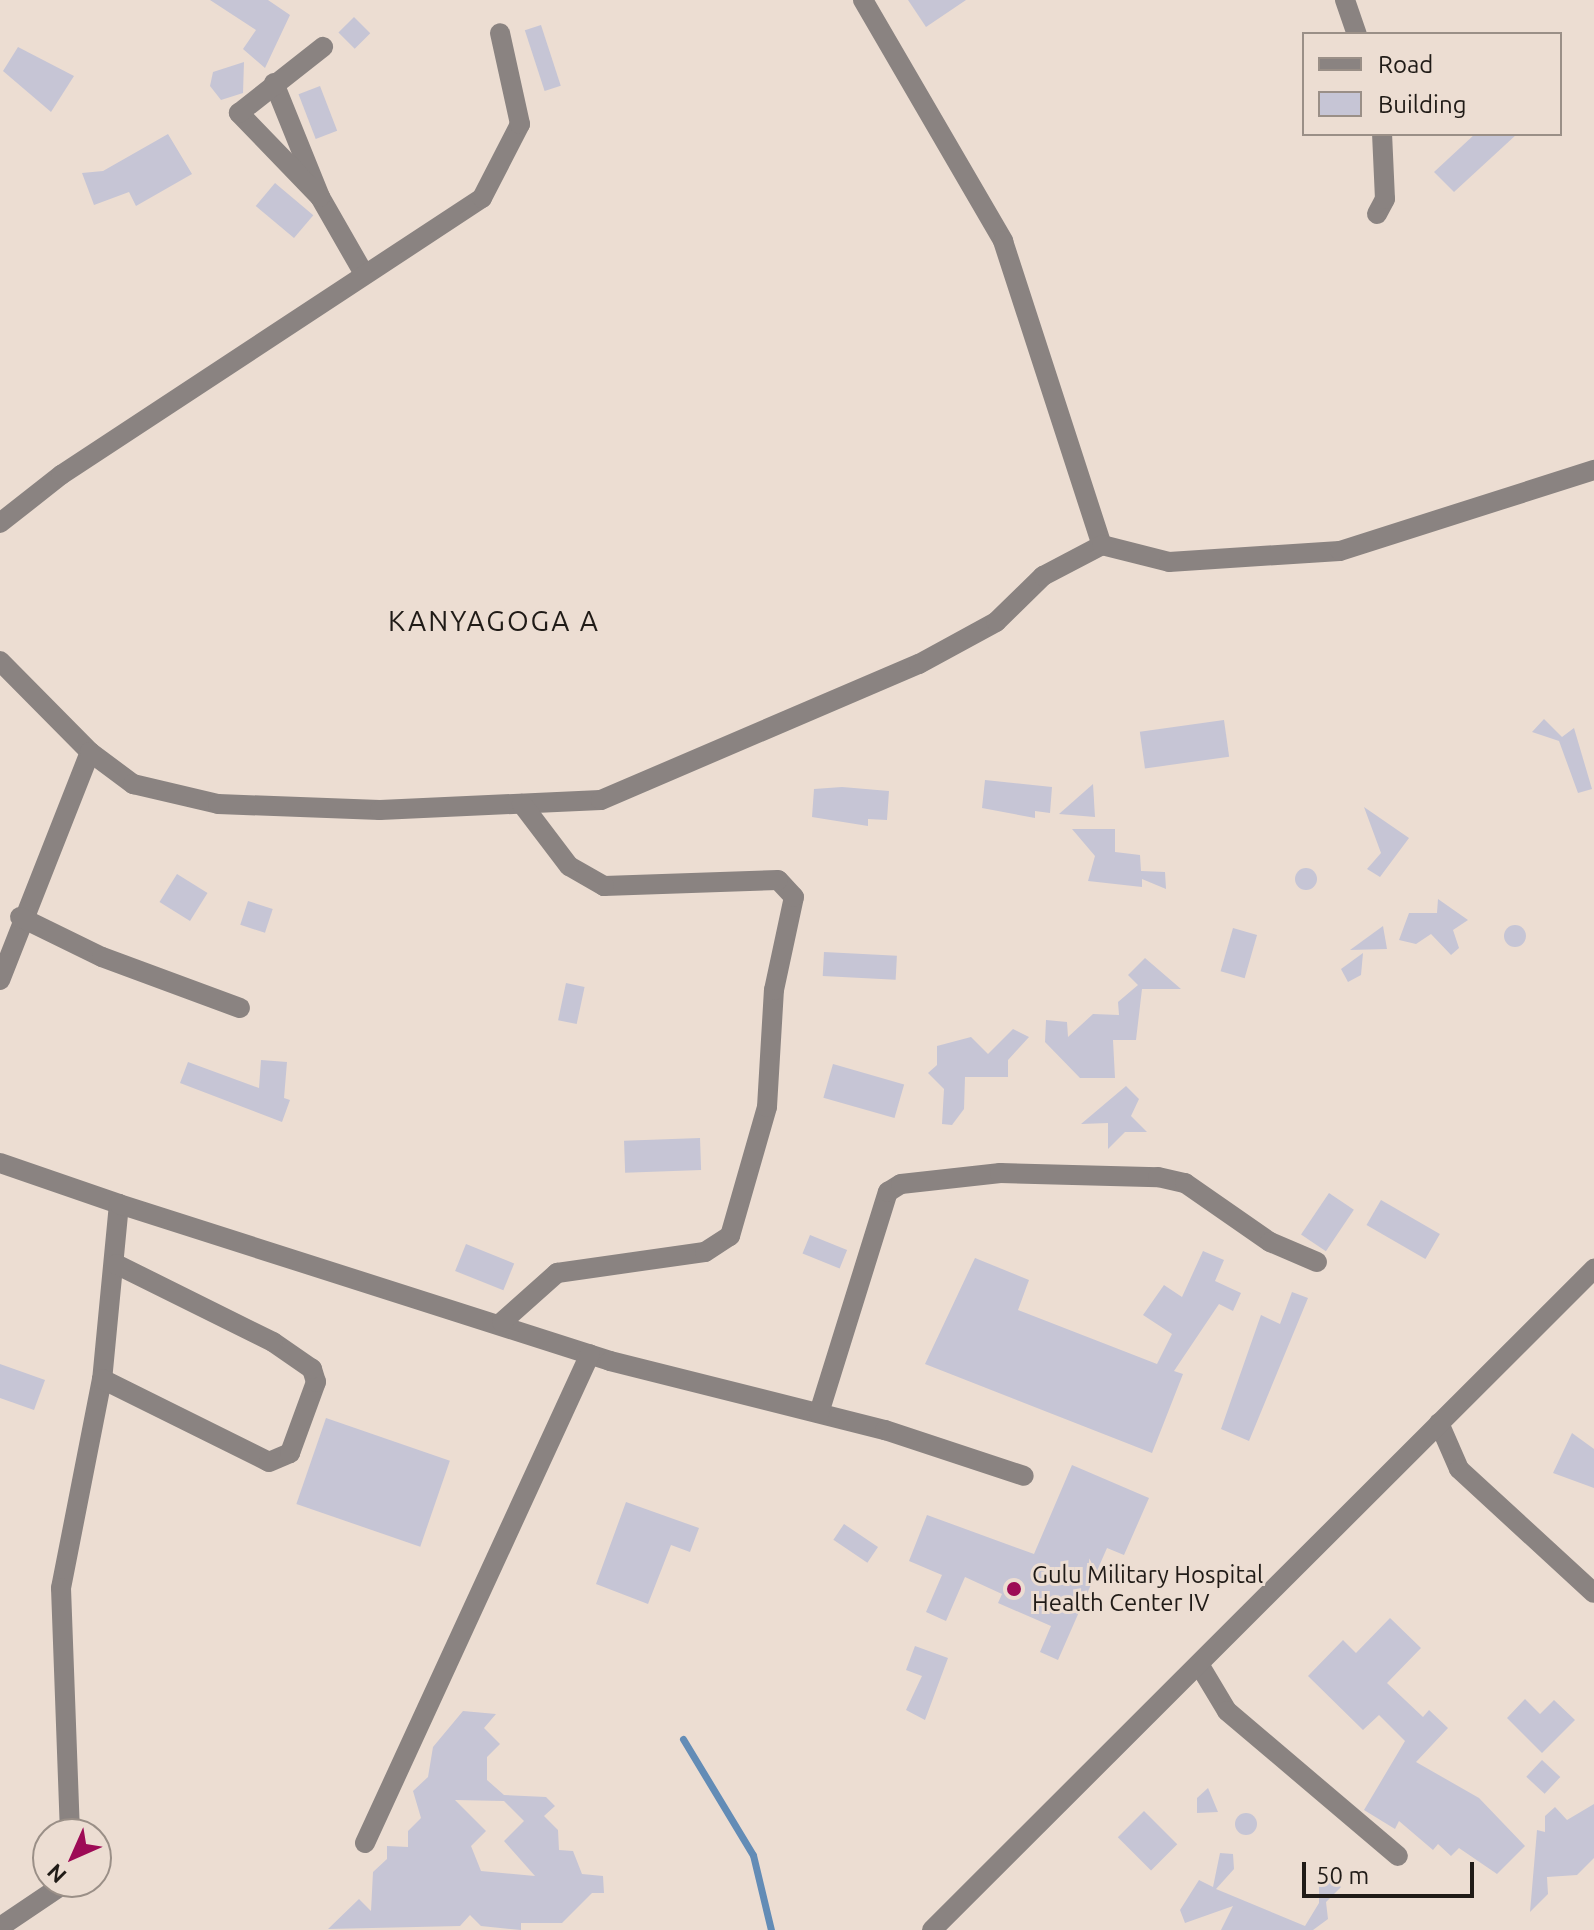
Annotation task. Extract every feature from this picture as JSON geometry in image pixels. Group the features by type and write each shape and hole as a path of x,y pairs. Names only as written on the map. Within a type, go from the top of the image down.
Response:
{"street":[{"path":"863,0 1003,241 1102,545"},
{"path":"1345,0 1356,32"},
{"path":"0,523 363,272 482,198 510,151 520,124 500,33"},
{"path":"320,197 241,122 245,104 323,47"},
{"path":"274,83 320,197 363,272"},
{"path":"1377,214 1385,199 1382,136"},
{"path":"0,661 90,752 133,784 218,804 380,810 601,800 735,748 996,622 1043,576 1102,545 1169,562 1340,551 1594,470"},
{"path":"0,980 20,917 90,752"},
{"path":"502,1322 557,1273 705,1252 730,1236 767,1107 774,990 794,897 778,880 604,886 569,866 522,804"},
{"path":"20,917 102,957 240,1008"},
{"path":"0,1163 119,1204 502,1322 590,1354 819,1413 1024,1476"},
{"path":"819,1413 888,1192 901,1184 1000,1173 1158,1177 1185,1183 1270,1242 1317,1262"},
{"path":"69,1818 61,1588 102,1379 116,1264 119,1204"},
{"path":"102,1379 269,1462 290,1453 316,1382 312,1369 273,1342 116,1264"},
{"path":"932,1930 1200,1666 1594,1269"},
{"path":"365,1843 590,1354"},
{"path":"1439,1423 1459,1469 1594,1593"},
{"path":"1200,1666 1227,1711 1398,1856"},
{"path":"0,1927 43,1898"}],"building":[{"path":"210,0 268,0 290,15 265,68 243,49 256,30"},
{"path":"908,0 966,0 926,27"},
{"path":"354,17 370,33 355,49 338,33"},
{"path":"541,25 561,86 545,91 525,30"},
{"path":"18,47 74,76 51,112 3,71"},
{"path":"244,62 243,93 221,100 210,86 213,72"},
{"path":"320,86 337,131 316,139 299,94"},
{"path":"168,134 192,174 136,206 129,192 94,205 82,173 103,171"},
{"path":"1473,136 1515,136 1454,192 1434,172"},
{"path":"275,183 313,215 294,238 256,206"},
{"path":"1544,719 1562,737 1574,728 1592,789 1578,793 1559,741 1532,732"},
{"path":"1224,720 1229,757 1145,768 1140,732"},
{"path":"985,780 1052,787 1050,813 1035,811 1035,818 982,808"},
{"path":"1093,784 1095,817 1059,814"},
{"path":"842,787 889,791 887,820 868,819 868,826 812,817 814,789"},
{"path":"1364,807 1409,838 1380,877 1367,869 1381,853"},
{"path":"1072,829 1115,829 1115,852 1140,855 1141,871 1165,872 1166,889 1142,879 1142,887 1088,881 1095,856"},
{"path":"1306,868 1314,871 1317,879 1314,887 1306,890 1298,887 1295,879 1298,871"},
{"path":"177,874 208,893 190,921 160,902"},
{"path":"1438,899 1468,920 1453,930 1459,948 1451,955 1431,934 1416,944 1399,940 1409,913 1437,913"},
{"path":"248,901 273,909 265,933 240,925"},
{"path":"1515,925 1523,928 1526,936 1523,944 1515,947 1507,944 1504,936 1507,928"},
{"path":"1383,926 1387,949 1350,950"},
{"path":"1233,928 1257,935 1245,978 1221,971"},
{"path":"824,952 897,956 896,980 823,976"},
{"path":"1363,953 1361,975 1348,982 1341,969"},
{"path":"1145,958 1181,989 1142,989 1136,1040 1113,1040 1115,1078 1080,1078 1045,1042 1046,1020 1067,1022 1068,1037 1093,1014 1119,1015 1118,1002 1138,985 1128,975"},
{"path":"566,983 585,987 577,1024 558,1020"},
{"path":"1013,1029 1029,1037 1008,1060 1008,1077 965,1077 964,1109 952,1125 942,1124 944,1089 928,1073 937,1065 937,1046 971,1037 988,1054"},
{"path":"261,1060 287,1062 284,1098 290,1100 282,1122 180,1083 188,1062 259,1088"},
{"path":"833,1064 904,1084 894,1118 823,1098"},
{"path":"1126,1086 1139,1099 1131,1116 1147,1132 1125,1132 1108,1149 1108,1123 1081,1124"},
{"path":"700,1138 701,1170 625,1173 624,1141"},
{"path":"1329,1193 1354,1210 1326,1251 1301,1234"},
{"path":"1381,1200 1440,1234 1425,1259 1366,1225"},
{"path":"810,1235 847,1250 840,1269 803,1254"},
{"path":"466,1244 514,1263 503,1290 455,1271"},
{"path":"1203,1251 1224,1260 1215,1281 1241,1293 1233,1311 1219,1304 1174,1371 1183,1374 1152,1453 925,1364 975,1258 1029,1280 1018,1310 1157,1364 1172,1334 1143,1315 1164,1285 1182,1297"},
{"path":"1292,1292 1308,1298 1249,1441 1221,1429 1261,1315 1280,1324"},
{"path":"0,1364 45,1380 34,1410 0,1398"},
{"path":"326,1418 450,1461 420,1547 296,1504"},
{"path":"1572,1433 1594,1449 1594,1488 1553,1473"},
{"path":"1072,1465 1149,1498 1124,1555 1107,1548 1058,1660 1040,1652 1051,1626 998,1603 1002,1594 965,1577 946,1621 926,1612 942,1575 909,1561 927,1515 1034,1554"},
{"path":"626,1502 699,1528 690,1552 671,1545 648,1604 596,1584"},
{"path":"844,1524 878,1547 867,1563 833,1540"},
{"path":"1390,1618 1421,1648 1387,1683 1423,1717 1429,1710 1448,1728 1416,1762 1479,1798 1525,1846 1497,1874 1459,1848 1451,1856 1438,1844 1433,1850 1399,1821 1395,1829 1364,1810 1405,1741 1379,1715 1363,1730 1308,1676 1343,1640 1356,1653"},
{"path":"915,1646 948,1658 925,1720 906,1710 922,1676 906,1670"},
{"path":"1525,1699 1540,1714 1554,1700 1575,1720 1542,1753 1507,1718"},
{"path":"463,1711 496,1714 484,1728 500,1744 487,1757 487,1780 504,1795 546,1797 555,1806 544,1816 558,1830 559,1850 573,1851 582,1874 603,1876 604,1893 592,1893 562,1923 521,1923 521,1930 481,1926 470,1915 460,1926 328,1929 359,1899 371,1911 373,1872 387,1859 387,1846 408,1847 408,1831 421,1818 413,1791 428,1777 433,1747","holes":["455,1800 504,1801 524,1821 504,1841 535,1876 481,1871 471,1846 486,1831"]},
{"path":"1542,1760 1560,1777 1545,1794 1526,1777"},
{"path":"1208,1788 1218,1812 1197,1813 1197,1798"},
{"path":"1594,1804 1594,1858 1577,1875 1547,1877 1548,1894 1530,1912 1537,1830 1545,1832 1545,1816 1555,1807 1567,1820"},
{"path":"1144,1811 1177,1844 1151,1870 1118,1837"},
{"path":"1246,1813 1254,1816 1257,1824 1254,1832 1246,1835 1238,1832 1235,1824 1238,1816"},
{"path":"1220,1853 1233,1854 1234,1869 1216,1889 1305,1926 1319,1903 1319,1884 1332,1879 1341,1887 1326,1902 1328,1919 1313,1930 1221,1930 1233,1906 1185,1923 1180,1910 1199,1880 1213,1887"}],"waterway":[{"path":"683,1739 753,1855 771,1930"}],"place":[{"name":"Gulu Military Hospital Health Center IV","path":"1014,1589"}],"district":[{"name":"KANYAGOGA A","path":"494,621"}]}
